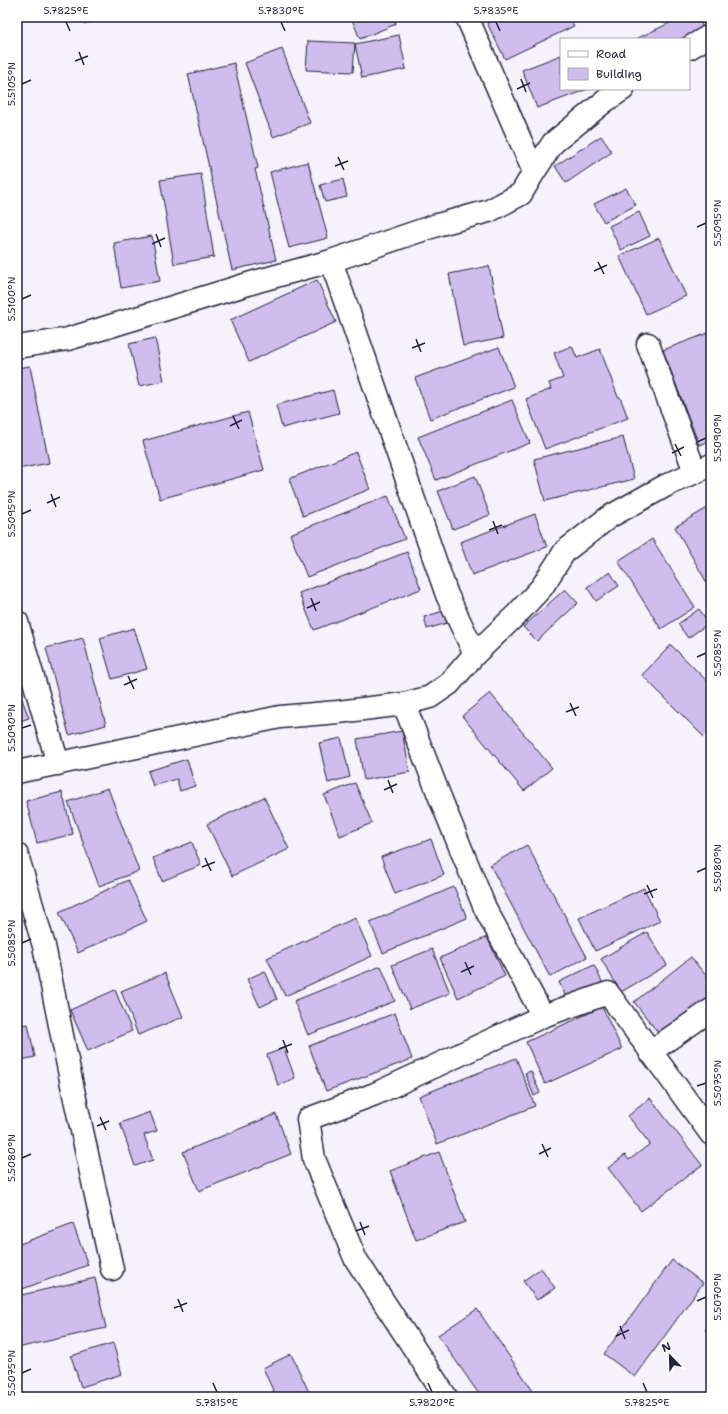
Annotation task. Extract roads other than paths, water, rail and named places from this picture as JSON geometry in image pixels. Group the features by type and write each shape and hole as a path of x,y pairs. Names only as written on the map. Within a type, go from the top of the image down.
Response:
{"street":[{"path":"468,17 534,172"},
{"path":"690,47 711,35"},
{"path":"17,347 68,339 236,287 331,261 437,225 489,211 521,194 553,143 606,100 621,90"},
{"path":"331,261 447,595 475,654"},
{"path":"17,772 280,717 404,704 430,697 449,684 475,654 517,614 542,587 565,551 609,517 665,486 703,469 648,344"},
{"path":"17,622 58,764"},
{"path":"404,704 439,795 486,908 543,1016"},
{"path":"17,855 44,946 112,1269"},
{"path":"446,1397 355,1258 314,1159 308,1119 375,1094 543,1016 608,993 711,1134"},
{"path":"650,1052 711,1010"}]}
